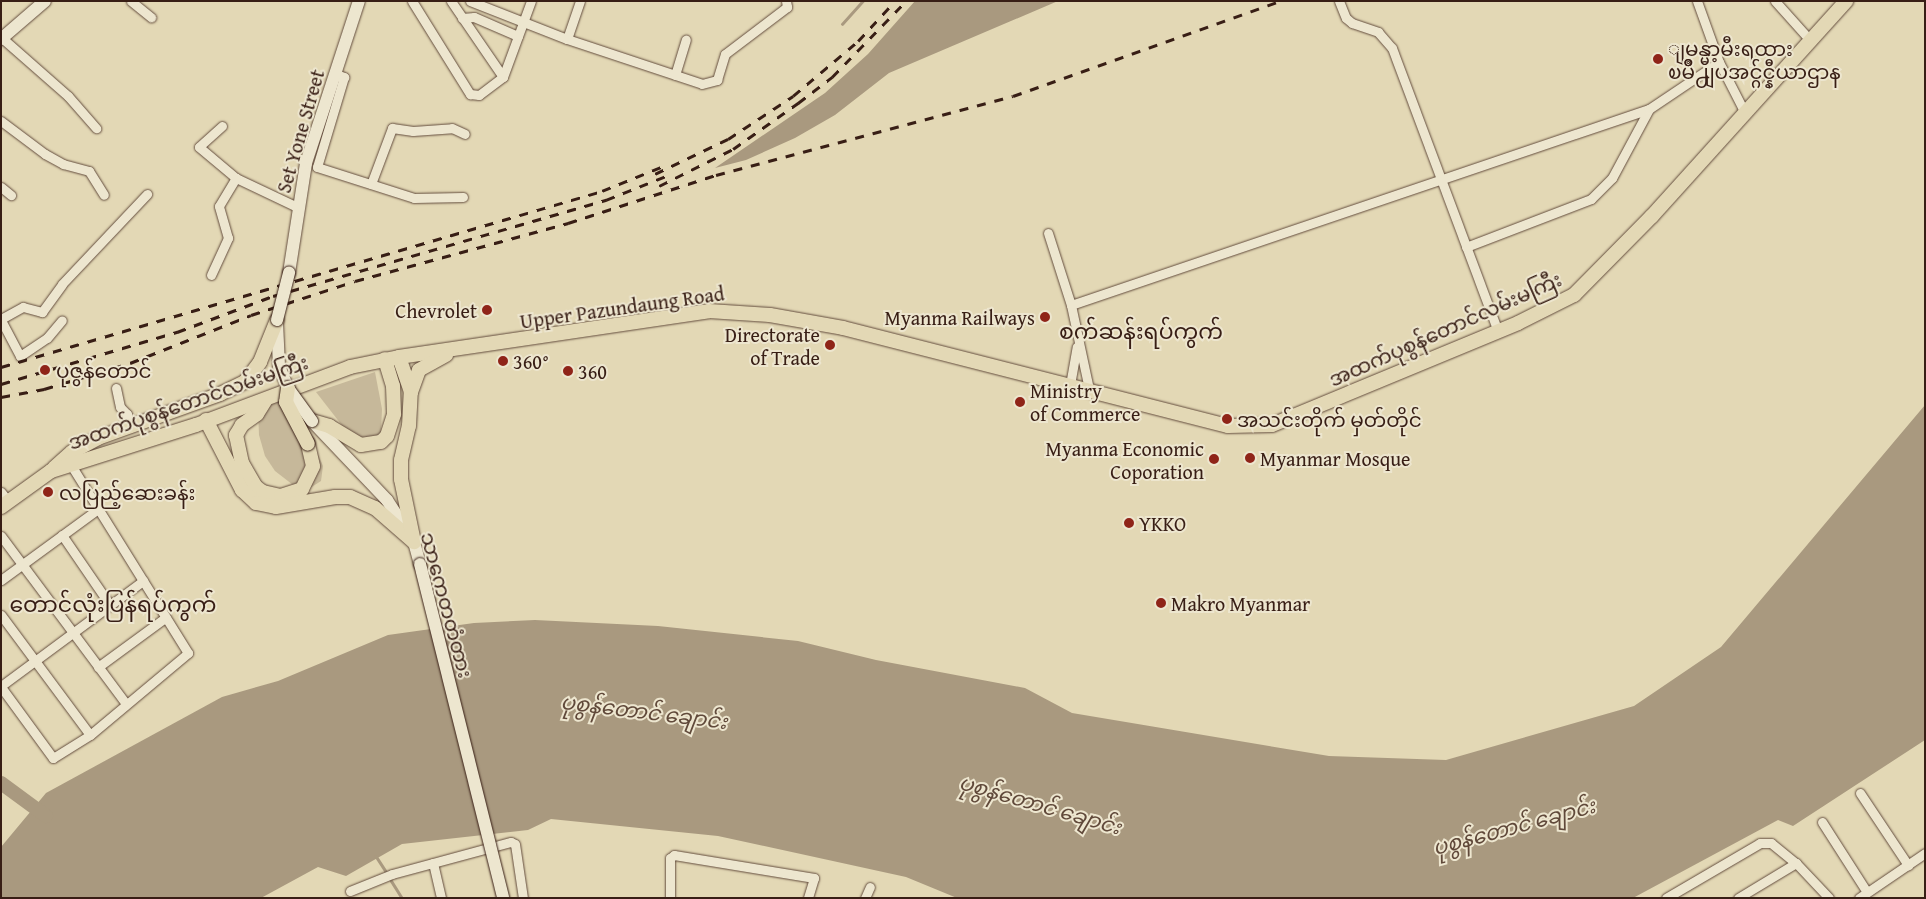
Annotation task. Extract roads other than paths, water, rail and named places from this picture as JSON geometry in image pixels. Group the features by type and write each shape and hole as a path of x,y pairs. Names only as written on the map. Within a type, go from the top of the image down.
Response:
{"main road":[{"path":"2,38 45,1"},
{"name":"Set Yone Street","path":"289,273 297,207 306,163 358,1"},
{"path":"1745,113 1846,1"},
{"name":"အထက်ပုစွန်တောင်လမ်းမကြီး","path":"1228,426 1264,426 1295,418 1498,331 1574,295 1590,281 1745,113"},
{"name":"သာကေတတံတား","path":"289,273 277,320 279,366 288,388 312,422 387,500 414,542 503,898"},
{"name":"Upper Pazundaung Road","path":"399,357 453,351 709,311 741,312 843,328 1089,389 1228,426"},
{"path":"51,471 72,452 98,438 245,382 260,362 277,320"},
{"path":"414,542 402,479 401,460 409,426 411,392 419,370 453,351"},
{"path":"399,357 411,392"},
{"name":"အထက်ပုစွန်တောင်လမ်းမကြီး","path":"4,500 51,471 265,401 316,378 399,357"},
{"path":"312,422 329,426 361,445 381,442 387,436 394,414 393,386 385,359"},
{"path":"265,401 257,414 242,425 236,435 242,463 256,487 263,492 281,496 302,489 313,466 308,444 286,402 288,388"},
{"path":"206,420 242,490 256,503 276,508 350,497 374,508 414,542"}],"street":[{"path":"131,1 151,17"},
{"path":"412,1 470,94 479,95 503,77 531,1"},
{"path":"451,1 503,77"},
{"path":"470,1 567,39 702,84 717,80 726,54 787,7 786,1"},
{"path":"1339,1 1346,18 1352,24 1378,32 1392,48 1498,331"},
{"path":"1697,1 1719,62 1745,113"},
{"path":"1775,1 1810,40"},
{"path":"567,39 577,2"},
{"path":"462,18 474,17 518,36"},
{"path":"2,38 68,96 96,128"},
{"path":"675,75 686,40"},
{"path":"1071,306 1649,109 1719,62"},
{"path":"336,74 344,77 317,167 414,198 463,196"},
{"path":"1466,246 1591,199 1612,178 1649,109"},
{"path":"1,121 45,154 62,164 89,171 104,195"},
{"path":"222,126 199,147 236,178 297,207"},
{"path":"371,184 392,128 413,131 452,128 465,134"},
{"path":"211,275 228,238 218,206 236,178"},
{"path":"1,187 12,195"},
{"path":"62,320 47,338 20,356 1,319 23,307 42,312 62,284 147,194"},
{"path":"1048,233 1071,306 1089,389"},
{"path":"1070,385 1078,342"},
{"path":"116,388 120,407 127,414 131,427"},
{"path":"71,465 188,653 90,735 53,758 1,686 143,581"},
{"path":"1,580 98,509"},
{"path":"62,535 110,605"},
{"path":"1,536 126,704"},
{"path":"1,615 90,735"},
{"path":"98,667 166,617"},
{"path":"1860,793 1908,865"},
{"path":"1822,822 1867,892"},
{"path":"350,892 392,874 513,842 523,898"},
{"path":"1666,898 1760,843 1771,843 1796,863 1830,898"},
{"path":"1859,898 1925,853"},
{"path":"670,898 672,856 816,879 811,897"},
{"path":"433,863 441,898"},
{"path":"1738,898 1796,863"},
{"path":"865,898 870,887"}],"water":[{"path":"915,1 1058,1 889,73 835,115 795,138 746,160 715,168 825,93 868,54"},
{"name":"ပုစွန်တောင် ချောင်း","path":"1925,405 1925,740 1793,826 1778,820 1633,898 957,898 906,877 718,836 551,819 528,830 402,844 346,876 318,867 261,898 1,898 1,847 46,793 222,697 278,681 388,635 474,623 535,620 658,626 798,641 876,660 1025,688 1072,713 1329,756 1446,760 1634,706 1721,647"}],"waterway":[{"path":"842,24 863,1"},
{"path":"1,783 46,816"},
{"path":"376,856 387,873"},
{"path":"389,877 402,898"}],"railway":[{"path":"655,174 728,139 793,96 858,41 895,1"},
{"path":"659,186 733,149 798,103 832,77 906,1"},
{"path":"1,397 44,389 130,363 251,315 355,281 568,223 716,175 1013,96 1280,1"},
{"path":"1,367 602,191 661,167"},
{"path":"1,384 177,332 273,296 606,200 666,176"}],"place":[{"name":"ျမန္မာ့မီးရထား ၿမိဳ႕ျပအင္ဂ်င္နီယာဌာန","path":"1658,59"},
{"name":"Chevrolet","path":"487,310"},
{"name":"Myanma Railways","path":"1045,317"},
{"name":"Directorate of Trade","path":"830,345"},
{"name":"360°","path":"503,361"},
{"name":"ပုဇွန်တောင်","path":"45,370"},
{"name":"360","path":"568,371"},
{"name":"Ministry of Commerce","path":"1020,402"},
{"name":"အသင်းတိုက် မှတ်တိုင်","path":"1227,419"},
{"name":"Myanmar Mosque","path":"1250,458"},
{"name":"Myanma Economic Coporation","path":"1214,459"},
{"name":"လပြည့်ဆေးခန်း","path":"48,492"},
{"name":"YKKO","path":"1129,523"},
{"name":"Makro Myanmar","path":"1161,603"}],"district":[{"name":"စက်ဆန်းရပ်ကွက်","path":"1141,332"},
{"name":"တောင်လုံးပြန်ရပ်ကွက်","path":"113,605"}]}
